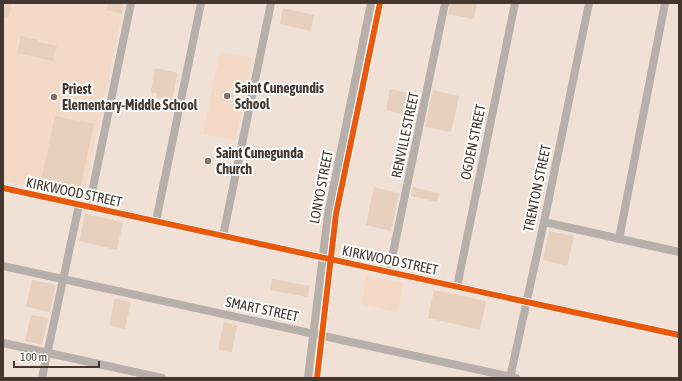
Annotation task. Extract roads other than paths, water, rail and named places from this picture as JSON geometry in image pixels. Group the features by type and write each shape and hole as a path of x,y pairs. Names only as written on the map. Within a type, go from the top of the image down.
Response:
{"street":[{"path":"89,207 131,3"},
{"path":"156,221 201,3"},
{"path":"224,236 271,3"},
{"name":"LONYO STREET","path":"308,378 309,333 323,258 330,204 372,3"},
{"name":"RENVILLE STREET","path":"389,272 445,3"},
{"name":"OGDEN STREET","path":"457,287 515,3"},
{"name":"TRENTON STREET","path":"512,378 526,302 589,3"},
{"path":"619,239 665,3"},
{"name":"KIRKWOOD STREET","path":"3,188 679,335"},
{"path":"42,378 79,205"},
{"path":"544,222 679,251"},
{"name":"SMART STREET","path":"3,266 512,378"},
{"path":"3,343 162,378"}],"place":[{"name":"Saint Cunegundis School","path":"227,96"},
{"name":"Priest Elementary‑Middle School","path":"54,97"},
{"name":"Saint Cunegunda Church","path":"208,161"}]}
